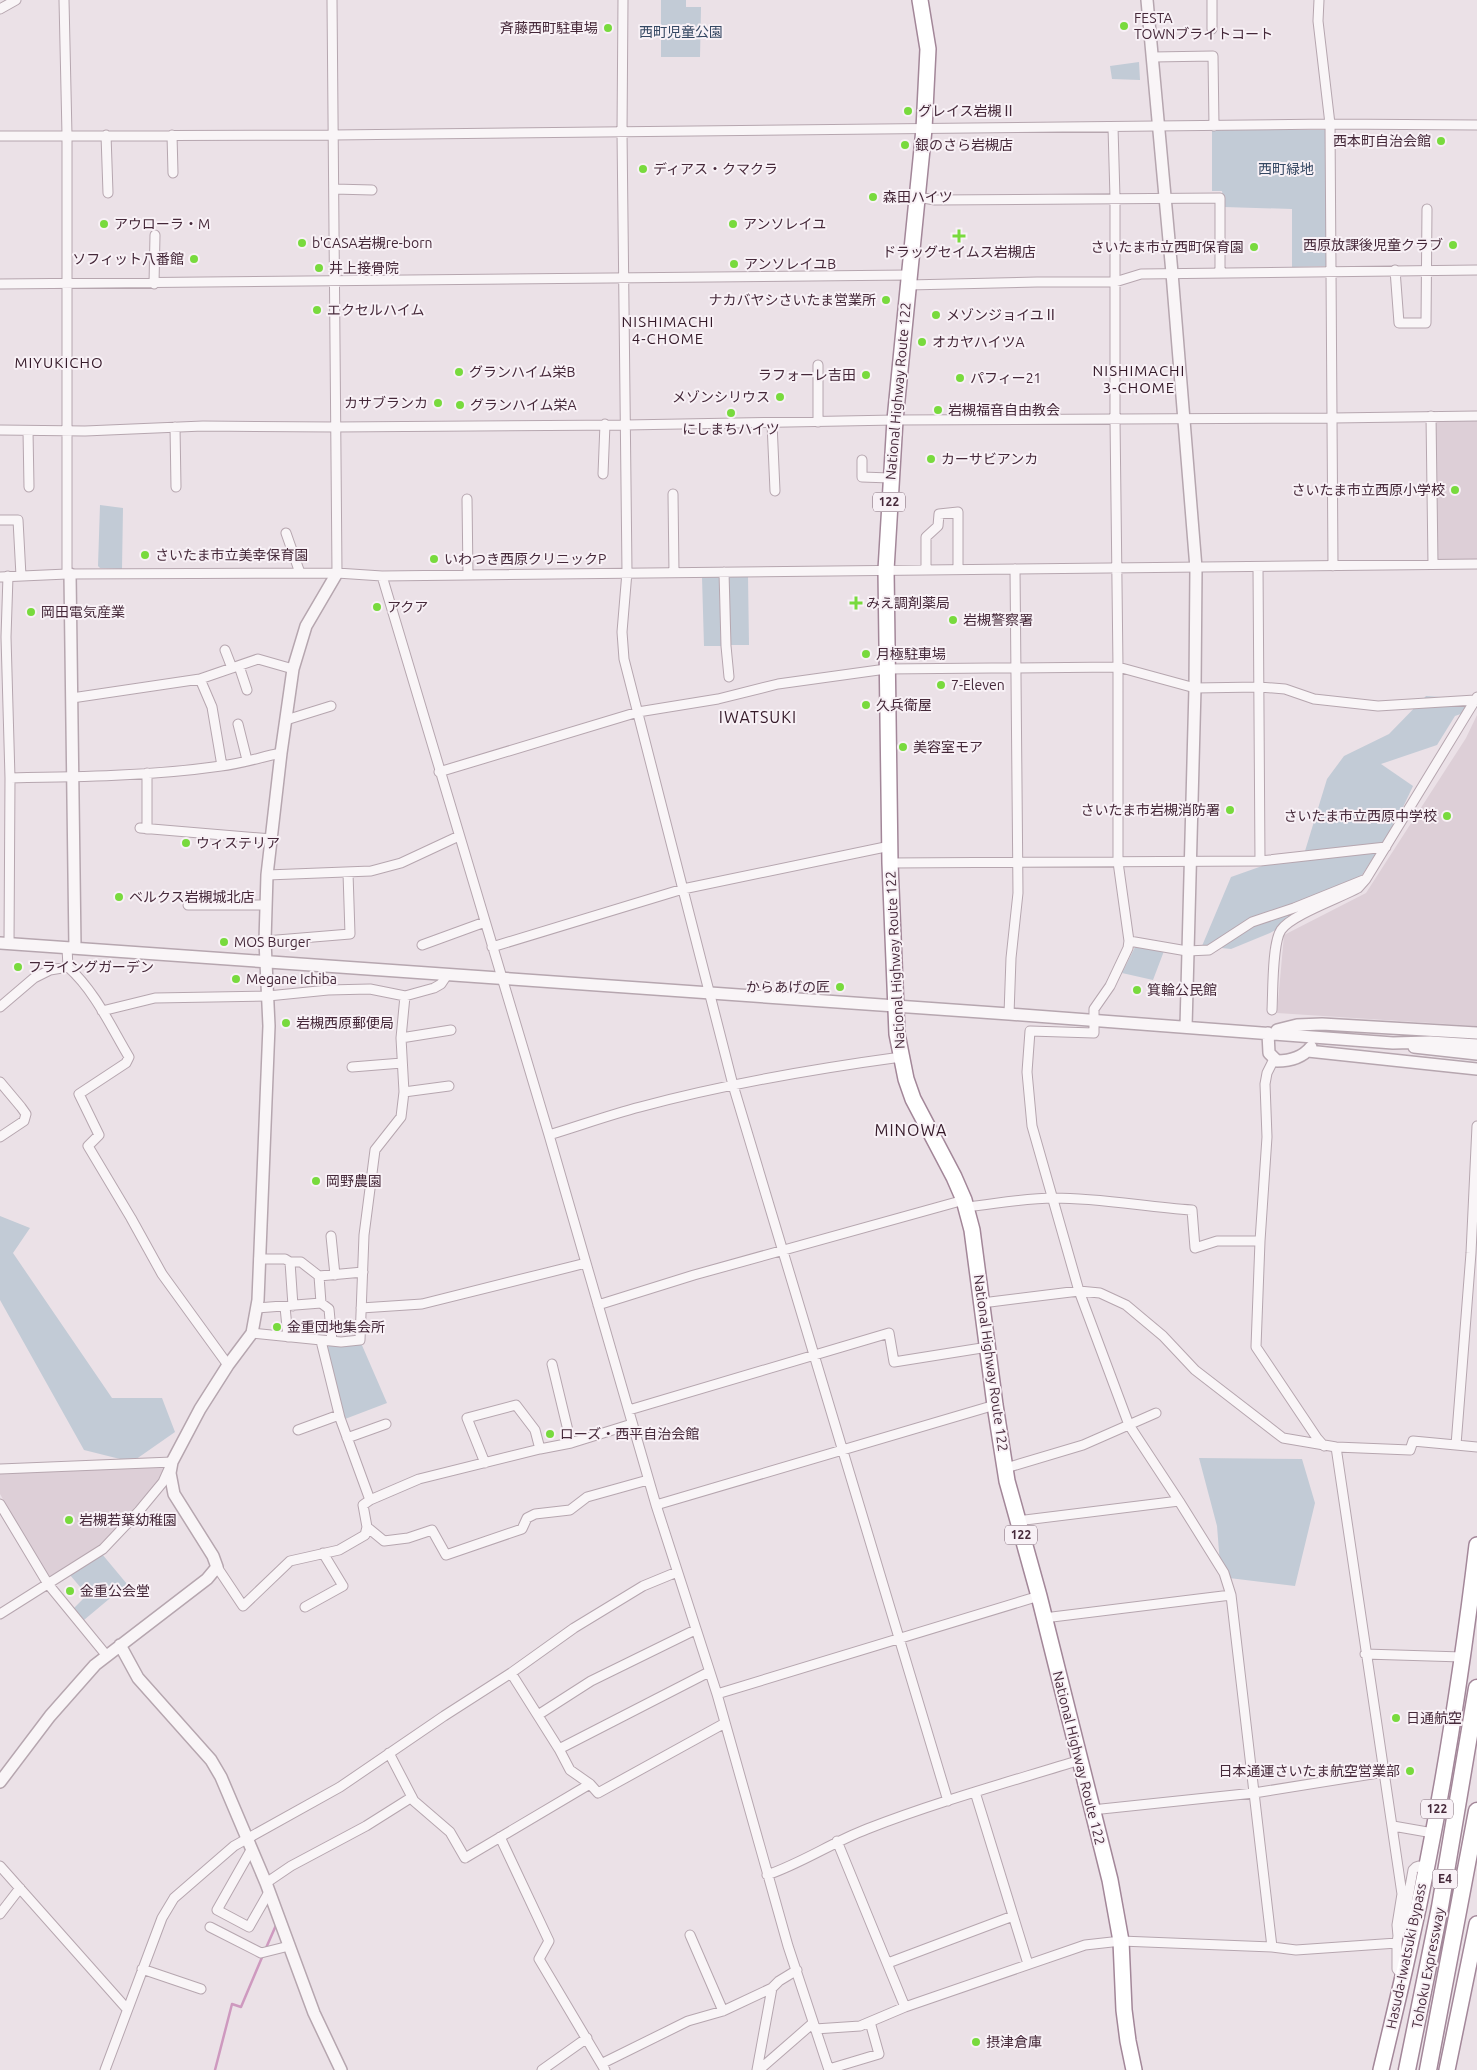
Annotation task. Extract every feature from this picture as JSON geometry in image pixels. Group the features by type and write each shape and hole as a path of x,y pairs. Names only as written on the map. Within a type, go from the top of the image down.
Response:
{"highway":[{"name":"National Highway Route 122","path":"920,0 928,49 924,129 890,478 886,570 890,863 897,1034 901,1057 913,1099 944,1157 965,1203 972,1230 995,1404 1017,1521 1039,1596 1110,1880 1121,1941 1124,2010 1134,2070"},
{"name":"Hasuda-Iwatsuki Bypass","path":"1381,2070 1403,1977 1433,1832 1462,1657 1477,1545"},
{"name":"Tohoku Expressway","path":"1407,2070 1442,1898 1477,1688"},
{"name":"Tohoku Expressway","path":"1428,2070 1477,1811"},
{"path":"1447,2070 1477,1924"}],"street":[{"path":"0,9 16,0"},
{"path":"64,0 67,135 69,574 73,777 71,948 68,967"},
{"path":"0,1614 103,1549 139,1511 163,1482 200,1409 228,1364 252,1333 257,1308 269,1026 264,941 267,875 293,669 306,626 337,573 335,428 336,282 332,0"},
{"path":"623,0 622,132 627,572 622,632 624,659 733,1085 948,1800"},
{"path":"1147,0 1166,197 1196,568 1195,688 1186,1027"},
{"path":"1212,0 1212,29"},
{"path":"1319,0 1318,22 1330,124 1333,566"},
{"path":"1153,57 1213,56 1214,126"},
{"path":"0,136 333,135 1330,124 1477,125"},
{"path":"1113,127 1115,198 1118,862 1129,941 1128,948 1110,986 1094,1009 1094,1033 1030,1032 1027,1072 1032,1126 1079,1292 1129,1425 1224,1573 1232,1595 1272,1947"},
{"path":"106,135 108,192"},
{"path":"172,135 173,173"},
{"path":"334,189 372,190"},
{"path":"918,197 935,200 1220,198 1220,273"},
{"path":"1395,270 1399,323 1426,323 1427,209"},
{"path":"154,284 155,235"},
{"path":"0,284 67,285 336,282 412,279 625,278 1115,282 1141,274 1477,270"},
{"path":"818,365 818,422"},
{"path":"1431,416 1433,564"},
{"path":"0,430 68,431 176,427 335,428 895,420 1477,416"},
{"path":"772,422 775,491"},
{"path":"604,474 605,424"},
{"path":"176,427 176,487"},
{"path":"28,431 29,487"},
{"path":"862,460 862,477 890,478"},
{"path":"673,494 674,572"},
{"path":"467,499 468,575"},
{"path":"926,570 926,537 938,526 939,514 958,512 958,569"},
{"path":"0,520 18,520 21,576"},
{"path":"286,533 300,573"},
{"path":"1477,564 382,576 337,573 4,576 3,637 4,697 10,778 4,812 5,943 1268,1032 1392,1043 1429,1050 1477,1050"},
{"path":"1258,567 1260,861"},
{"path":"1009,1014 1011,958 1018,893 1015,569"},
{"path":"724,572 726,646 729,677"},
{"path":"382,576 458,836 549,1135 648,1480 717,1694 788,1946 829,2070 879,2054 870,2022"},
{"path":"225,650 247,690"},
{"path":"72,698 200,679 258,659 293,669"},
{"path":"439,772 638,712 718,699 778,684 886,668 1118,667 1195,688 1259,687 1285,689 1314,699 1378,706 1476,698"},
{"path":"200,679 212,708 222,766"},
{"path":"1272,1010 1276,942 1281,929 1291,920 1358,888 1366,879 1476,698"},
{"path":"286,720 331,706"},
{"path":"238,724 247,760"},
{"path":"10,778 147,773 222,766 281,753"},
{"path":"147,773 144,829 272,839"},
{"path":"267,875 371,871 401,863 458,836"},
{"path":"492,947 683,889 890,846"},
{"path":"890,863 1017,864 1260,861 1386,847"},
{"path":"264,941 350,934 348,873"},
{"path":"1129,941 1187,951 1209,950 1252,922 1294,908 1366,879"},
{"path":"188,905 266,905"},
{"path":"422,945 485,922"},
{"path":"0,1007 34,978 50,970 68,967"},
{"path":"68,967 75,973 102,1011 129,1058 126,1063 79,1094 99,1135 88,1146 162,1274 228,1364"},
{"path":"102,1011 155,998 268,996 328,990 370,989 406,996 434,988 447,975"},
{"path":"252,1333 332,1341 360,1340 364,1236 375,1150 401,1117 404,1092 401,1038 406,996"},
{"path":"1268,1032 1297,1025 1322,1024 1477,1033"},
{"path":"401,1038 451,1030"},
{"path":"1268,1032 1269,1053 1274,1059 1284,1061 1293,1060 1308,1052 1319,1037"},
{"path":"1308,1052 1477,1069"},
{"path":"549,1135 640,1107 733,1085 818,1068 901,1057"},
{"path":"1274,1059 1269,1066 1264,1084 1267,1137 1260,1241 1256,1347 1324,1446"},
{"path":"352,1067 402,1063"},
{"path":"0,1082 26,1114 24,1120 0,1137"},
{"path":"404,1092 450,1086"},
{"path":"1456,1446 1471,1253 1477,1126"},
{"path":"598,1305 782,1250 965,1203 1053,1198 1124,1201 1142,1205 1192,1210 1196,1248 1217,1241 1260,1241"},
{"path":"331,1236 335,1275"},
{"path":"258,1259 286,1259 290,1262 301,1262 319,1276 363,1272"},
{"path":"288,1337 290,1262"},
{"path":"361,1308 422,1304 586,1263"},
{"path":"319,1276 322,1303 329,1309 332,1341"},
{"path":"982,1303 1079,1292 1100,1293 1126,1305 1163,1336 1195,1370 1282,1438 1336,1447 1410,1450 1413,1441 1477,1447"},
{"path":"257,1308 322,1303"},
{"path":"629,1410 888,1333 894,1362 988,1347"},
{"path":"321,1340 339,1415 370,1500"},
{"path":"552,1364 571,1443"},
{"path":"656,1505 995,1404"},
{"path":"485,1463 466,1418 516,1405 535,1430 540,1448"},
{"path":"1006,1468 1083,1445 1156,1414"},
{"path":"298,1430 339,1415"},
{"path":"348,1438 386,1424"},
{"path":"172,1462 170,1473 174,1494 213,1556 216,1567 243,1606 290,1561 338,1550 365,1535 367,1527 363,1505 370,1500 419,1479 540,1448 571,1443 632,1424"},
{"path":"1336,1447 1365,1654 1385,1772 1402,1894 1397,1925 1397,1969 1403,1977"},
{"path":"0,1470 172,1462"},
{"path":"367,1527 384,1541 408,1538 432,1530 446,1555 522,1529 527,1518 535,1514 570,1510 587,1497 648,1480"},
{"path":"1017,1521 1179,1501"},
{"path":"0,1504 48,1584 107,1656"},
{"path":"306,1607 343,1586 324,1553"},
{"path":"0,1782 50,1716 75,1687 120,1645 207,1579 216,1567"},
{"path":"105,2070 162,1918 174,1898 234,1846 249,1844 340,1787 511,1673 574,1628 643,1586 677,1572"},
{"path":"1044,1618 1232,1595"},
{"path":"717,1694 898,1637 1039,1596"},
{"path":"538,1715 591,1681 695,1630"},
{"path":"120,1645 138,1678 211,1760 222,1777 268,1888 314,2013 341,2070"},
{"path":"1365,1654 1462,1657"},
{"path":"559,1749 709,1672"},
{"path":"511,1673 559,1749 570,1770 590,1784 598,1794 725,1723"},
{"path":"389,1753 414,1801 450,1832 465,1858 590,1784"},
{"path":"767,1875 785,1869 837,1841 948,1800 1080,1760"},
{"path":"1092,1810 1254,1793 1385,1772"},
{"path":"975,1792 1028,1964"},
{"path":"249,1844 217,1910 249,1927 268,1888 291,1866 366,1826 412,1797"},
{"path":"1393,1826 1433,1832"},
{"path":"500,1838 549,1941 539,1958 604,2066 688,2021 724,2011 772,1988 779,1981 797,1970"},
{"path":"837,1841 905,2007"},
{"path":"0,1866 127,2009"},
{"path":"1397,1939 1403,1926 1413,1870 1416,1866 1419,1866"},
{"path":"0,1914 20,1888"},
{"path":"888,1963 1013,1916"},
{"path":"210,1927 261,1953 289,1946"},
{"path":"690,1935 724,2011"},
{"path":"758,2070 814,2026 860,2026 905,2007 1084,1945 1121,1941 1272,1947 1296,1950 1397,1939"},
{"path":"142,1969 201,1989"},
{"path":"758,2070 772,1988"},
{"path":"542,2070 553,2067 587,2038"}],"shaded area":[{"name":"さいたま市立西原小学校","path":"1433,421 1477,421 1477,560 1435,560"},
{"name":"さいたま市立西原中学校","path":"1477,715 1477,1026 1277,1013 1284,935 1366,893 1466,738"},
{"name":"岩槻若葉幼稚園","path":"161,1465 165,1467 165,1473 100,1547 47,1578 0,1494 0,1474"}],"green space":[{"name":"西町児童公園","path":"661,0 686,0 686,7 701,7 700,57 661,57"},
{"path":"1139,62 1140,80 1112,79 1110,66"},
{"name":"西町緑地","path":"1212,130 1325,130 1327,266 1292,267 1292,209 1224,207 1222,191 1212,191"},
{"path":"100,505 123,508 122,569 100,568 98,566"},
{"path":"728,576 748,576 749,645 729,645"},
{"path":"702,577 719,577 721,646 704,646"},
{"path":"1426,696 1455,698 1469,711 1455,716 1437,745 1381,764 1413,786 1396,822 1355,886 1270,933 1231,949 1202,946 1231,877 1305,851 1327,779 1344,756 1389,734"},
{"path":"1135,947 1164,951 1153,980 1122,973"},
{"path":"0,1216 30,1228 13,1253 112,1398 162,1398 175,1432 132,1462 84,1450 0,1300"},
{"path":"361,1343 387,1403 345,1419 327,1348 330,1344"},
{"path":"1199,1458 1302,1459 1315,1503 1295,1586 1221,1577 1217,1526"},
{"path":"102,1554 127,1584 84,1620 74,1608 87,1595 70,1575"}],"waterway":[{"path":"266,1948 277,1923"},
{"path":"215,2070 232,2004 241,2007 263,1955"}],"tunnel":[{"path":"1424,1867 1477,1874"}],"place":[{"name":"FESTA TOWNブライトコート","path":"1124,26"},
{"name":"斉藤西町駐車場","path":"608,28"},
{"name":"グレイス岩槻Ⅱ","path":"908,111"},
{"name":"西本町自治会館","path":"1441,141"},
{"name":"銀のさら岩槻店","path":"905,145"},
{"name":"ディアス・クマクラ","path":"643,169"},
{"name":"森田ハイツ","path":"873,197"},
{"name":"アウローラ・M","path":"104,224"},
{"name":"アンソレイユ","path":"733,224"},
{"name":"ドラッグセイムス岩槻店","path":"959,236"},
{"name":"b'CASA岩槻re-born","path":"302,243"},
{"name":"西原放課後児童クラブ","path":"1453,245"},
{"name":"さいたま市立西町保育園","path":"1254,247"},
{"name":"ソフィット八番館","path":"194,259"},
{"name":"アンソレイユB","path":"734,264"},
{"name":"井上接骨院","path":"319,268"},
{"name":"ナカバヤシさいたま営業所","path":"886,300"},
{"name":"エクセルハイム","path":"317,310"},
{"name":"メゾンジョイユⅡ","path":"936,315"},
{"name":"オカヤハイツA","path":"922,342"},
{"name":"グランハイム栄B","path":"459,372"},
{"name":"ラフォーレ吉田","path":"866,375"},
{"name":"パフィー21","path":"960,378"},
{"name":"メゾンシリウス","path":"780,397"},
{"name":"カサブランカ","path":"438,403"},
{"name":"グランハイム栄A","path":"460,405"},
{"name":"岩槻福音自由教会","path":"938,410"},
{"name":"にしまちハイツ","path":"731,413"},
{"name":"カーサビアンカ","path":"931,459"},
{"name":"さいたま市立西原小学校","path":"1455,490"},
{"name":"さいたま市立美幸保育園","path":"145,555"},
{"name":"いわつき西原クリニックP","path":"434,559"},
{"name":"みえ調剤薬局","path":"856,603"},
{"name":"アクア","path":"377,607"},
{"name":"岡田電気産業","path":"31,612"},
{"name":"岩槻警察署","path":"953,620"},
{"name":"月極駐車場","path":"866,654"},
{"name":"7-Eleven","path":"941,685"},
{"name":"久兵衛屋","path":"866,705"},
{"name":"美容室モア","path":"903,747"},
{"name":"さいたま市岩槻消防署","path":"1230,810"},
{"name":"さいたま市立西原中学校","path":"1447,816"},
{"name":"ウィステリア","path":"186,843"},
{"name":"ベルクス岩槻城北店","path":"119,897"},
{"name":"MOS Burger","path":"224,942"},
{"name":"フライングガーデン","path":"18,967"},
{"name":"Megane Ichiba","path":"236,979"},
{"name":"からあげの匠","path":"840,987"},
{"name":"箕輪公民館","path":"1137,990"},
{"name":"岩槻西原郵便局","path":"286,1023"},
{"name":"岡野農園","path":"316,1181"},
{"name":"金重団地集会所","path":"277,1327"},
{"name":"ローズ・西平自治会館","path":"550,1434"},
{"name":"岩槻若葉幼稚園","path":"69,1520"},
{"name":"金重公会堂","path":"70,1591"},
{"name":"日通航空","path":"1396,1718"},
{"name":"日本通運さいたま航空営業部","path":"1410,1771"},
{"name":"摂津倉庫","path":"976,2042"}],"district":[{"name":"NISHIMACHI 4-CHOME","path":"668,330"},
{"name":"MIYUKICHO","path":"59,363"},
{"name":"NISHIMACHI 3-CHOME","path":"1139,380"},
{"name":"IWATSUKI","path":"758,717"},
{"name":"MINOWA","path":"911,1130"}]}
